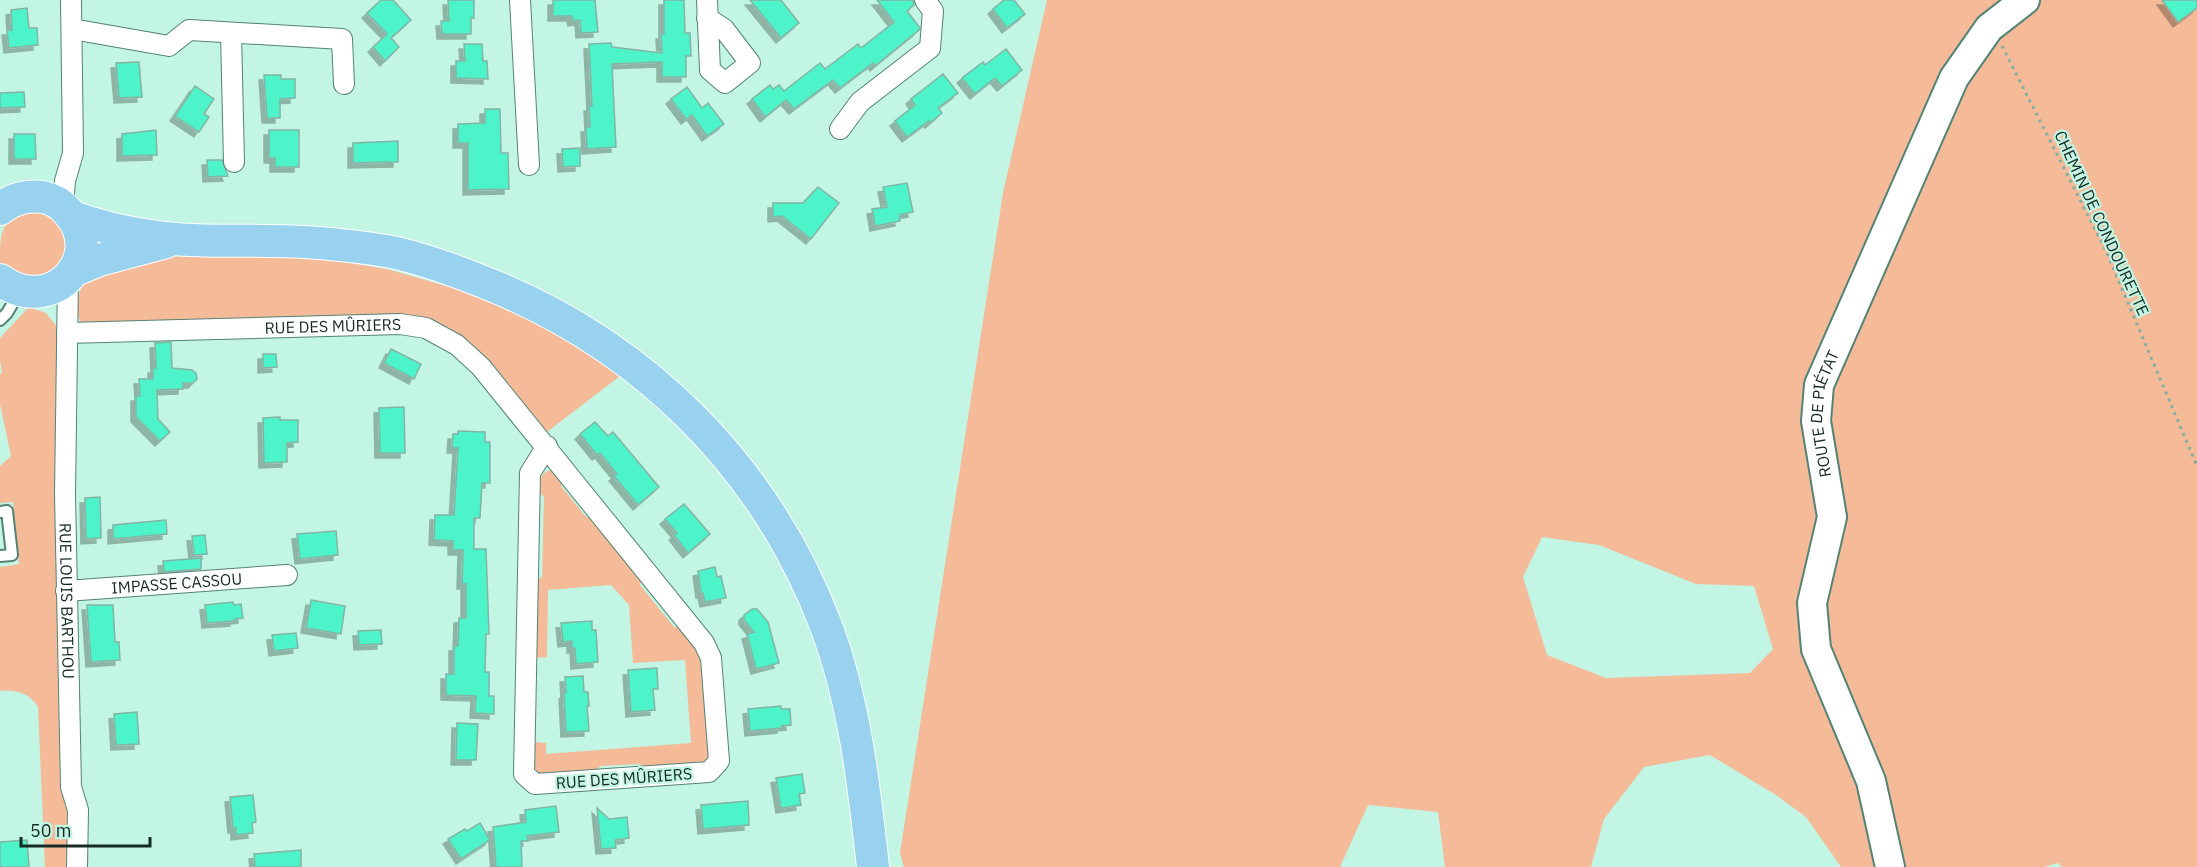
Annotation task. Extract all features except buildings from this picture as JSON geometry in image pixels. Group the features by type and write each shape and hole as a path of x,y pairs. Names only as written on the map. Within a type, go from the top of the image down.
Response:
{"main road":[{"path":"0,208 16,198 32,196 48,198 68,212 98,226 176,239 337,244 390,252 450,268 506,290 568,320 618,353 690,414 724,451 754,491 784,539 814,599 826,627 845,690 857,744 872,865"},
{"path":"18,288 49,290 63,283 71,274 80,259 82,244 80,230 68,212"},
{"path":"71,274 99,260 176,239"}],"street":[{"path":"68,212 65,181 73,153 71,0"},
{"path":"520,0 529,165"},
{"path":"840,129 860,102 930,48 933,11 925,0"},
{"name":"ROUTE DE PIÉTAT","path":"1890,867 1871,781 1816,649 1812,603 1832,516 1816,421 1819,385 1954,78 1989,28 2025,0"},
{"path":"72,29 169,46 189,30 342,39 344,84"},
{"path":"231,33 234,162"},
{"path":"32,196 52,180 73,153"},
{"name":"RUE LOUIS BARTHOU","path":"71,274 67,333 65,494 71,787 78,810 77,867"},
{"path":"18,288 47,302 59,315 67,333"},
{"name":"RUE DES MÛRIERS","path":"67,333 400,324 426,328 457,345 481,367 547,446 704,643 711,658 719,761 709,772 535,784 524,774 530,473 547,446"},
{"name":"IMPASSE CASSOU","path":"66,591 287,575"}],"lane":[{"path":"0,320 7,313 18,288"},
{"path":"0,513 7,512 12,555 0,556"}],"path":[{"name":"CHEMIN DE CONDOURETTE","path":"1989,28 1999,39 2106,251 2197,466"}],"shaded area":[{"path":"1047,0 2197,0 2197,867 2062,867 2058,863 2044,867 1841,867 1806,817 1776,795 1710,755 1644,767 1604,819 1591,867 1445,867 1438,812 1368,805 1340,867 904,867 900,853 1003,193","holes":["1542,537 1599,545 1696,584 1754,586 1773,649 1750,673 1606,678 1547,655 1523,577"]},
{"path":"23,208 58,216 70,254 41,283 0,265 3,231 10,220"},
{"path":"270,254 331,260 387,269 481,296 537,321 620,376 547,432 486,362 436,325 82,327 77,312 78,300 81,287 91,278 158,257"},
{"path":"29,307 46,313 58,328 59,396 55,402 62,789 69,811 66,867 45,867 38,707 31,698 22,693 0,691 0,567 19,564 13,502 0,503 0,466 11,456 0,404 0,374 2,373 0,338"},
{"path":"550,470 564,478 561,486 586,517 595,517 642,577 640,585 674,627 683,627 702,653 714,753 707,763 645,769 639,764 600,766 595,773 540,776 535,772 534,742 546,743 546,754 691,743 685,660 633,663 629,605 611,585 548,590 547,657 535,658 536,581 542,577 544,497 539,492 539,485 542,476"}]}
